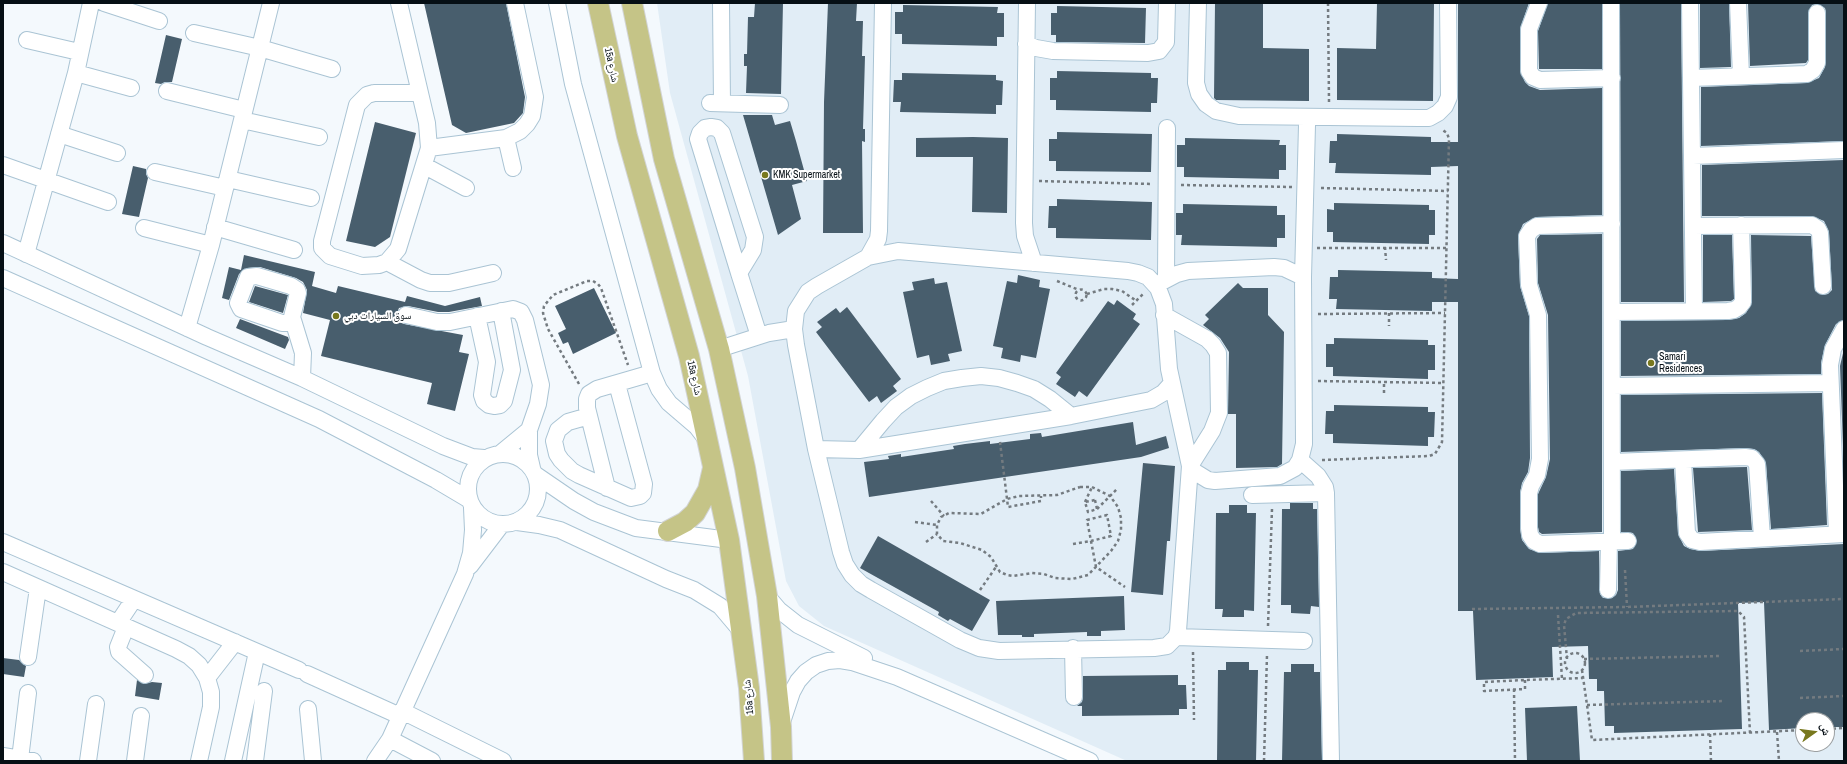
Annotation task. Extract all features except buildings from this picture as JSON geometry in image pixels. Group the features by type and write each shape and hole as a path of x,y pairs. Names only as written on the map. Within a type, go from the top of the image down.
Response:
{"main road":[{"name":"15a شارع","path":"598,3 627,136 689,356 710,444 729,540 742,632 754,761"},
{"path":"632,3 664,159 720,349 745,468 767,596 781,727 782,761"},
{"path":"668,531 685,522 695,513 708,490 714,465"},
{"path":"729,540 744,550 750,560 771,706 781,727"}],"street":[{"path":"26,254 76,73 91,3"},
{"path":"104,3 159,21"},
{"path":"187,328 211,245 271,3"},
{"path":"399,3 420,93 427,123 429,148 425,166 402,241 393,256 387,262 379,265 362,266 330,256 322,248 322,242 357,105 361,99 374,93 420,93"},
{"path":"429,148 506,138 520,131 527,124 535,106 535,97 515,3"},
{"path":"557,3 573,84 652,373 659,389 669,404 697,427 710,444"},
{"path":"721,3 716,103 780,105"},
{"path":"868,257 878,239 879,231 883,3"},
{"path":"1027,3 1024,223 1025,236 1034,263"},
{"path":"1026,44 1044,51 1148,53 1159,51 1166,42 1167,3"},
{"path":"1198,3 1196,83 1199,94 1206,104 1216,111 1240,116 1419,118 1429,118 1438,113 1445,106 1449,97 1448,3"},
{"path":"1539,3 1529,29 1529,71 1533,77 1540,80 1612,78"},
{"path":"1608,590 1611,542 1612,462 1611,3"},
{"path":"1690,3 1694,311"},
{"path":"1738,3 1741,76"},
{"path":"1691,78 1807,74 1814,70 1817,63 1817,13"},
{"path":"194,33 260,48 332,69"},
{"path":"27,40 80,52"},
{"path":"76,73 131,88"},
{"path":"167,91 319,137"},
{"path":"1190,466 1201,477 1215,481 1280,476 1295,468 1300,460 1304,444 1303,277 1307,125"},
{"path":"739,273 753,250 755,237 722,133 717,128 705,128 700,133 698,139 739,273 759,336"},
{"path":"1167,128 1160,281 1172,383 1190,466 1179,625 1176,637 1172,642 1161,648 1073,648 999,651 979,648 960,640 860,584 845,564 841,552 816,449 794,329 796,311 808,292 868,257 898,251 1138,273 1160,281 1188,271 1274,267 1284,268 1303,277"},
{"path":"58,134 117,153"},
{"path":"506,138 514,168"},
{"path":"1693,156 1844,150"},
{"path":"3,165 108,202"},
{"path":"425,166 466,188"},
{"path":"155,172 311,198"},
{"path":"1612,224 1537,226 1531,230 1527,236 1529,284 1538,316 1540,459 1537,475 1529,493 1530,535 1534,541 1540,544 1628,541"},
{"path":"1693,226 1809,224 1816,226 1820,232 1823,286"},
{"path":"1612,312 1734,310 1739,307 1743,302 1741,225"},
{"path":"215,227 294,250"},
{"path":"144,228 211,245"},
{"path":"3,243 187,328 302,378 443,446 472,457 484,458 501,453 529,430"},
{"path":"387,262 421,280 430,283 449,283 493,273"},
{"path":"3,278 319,419 436,480 470,504 480,517 491,522 539,525 560,530 666,579 694,590 720,606 742,632"},
{"path":"406,315 437,322 450,322 501,311 517,310 524,316 539,375 540,395 529,430 529,455 538,486 537,497 533,507 526,516 510,523 465,574"},
{"path":"478,316 487,362 482,395 484,401 488,405 500,405 504,401 512,370 501,311"},
{"path":"1164,315 1207,339 1214,345 1218,353 1219,413 1212,430 1190,466"},
{"path":"292,317 303,352 302,378"},
{"path":"450,322 468,328 483,340"},
{"path":"720,349 759,336 794,329"},
{"path":"1683,460 1687,533 1692,540 1700,542 1841,534 1830,365 1833,350 1844,329"},
{"path":"607,488 586,404 587,399 593,391 652,373"},
{"path":"859,450 888,416 911,396 938,383 962,378 980,376 999,378 1017,383 1034,389 1050,399 1071,416"},
{"path":"816,449 859,450 1071,416 1151,400 1163,393 1172,383"},
{"path":"1612,386 1830,383"},
{"path":"589,416 562,425 555,435 555,448 561,460 572,471 607,488 631,498 640,496 644,488 617,384"},
{"path":"501,453 518,457 523,460 534,471 574,501 608,518 636,528 729,540"},
{"path":"375,761 390,739 465,574 471,553 473,530 467,487 469,476 475,465 484,458"},
{"path":"1612,462 1752,458 1755,460 1757,468 1762,538"},
{"path":"1300,460 1318,476 1325,487 1326,493 1331,761"},
{"path":"1252,495 1326,493"},
{"path":"3,542 401,714 503,761"},
{"path":"3,572 189,656 199,665 207,678 211,692 211,707 199,761"},
{"path":"3,579 20,580"},
{"path":"28,657 38,588"},
{"path":"767,596 779,610 798,625 860,656 897,677 1090,761"},
{"path":"134,599 122,625 118,647 119,652 145,674"},
{"path":"1176,637 1304,641"},
{"path":"207,678 235,642"},
{"path":"1073,648 1074,697"},
{"path":"233,761 256,652"},
{"path":"781,727 795,686 806,672 816,665 828,661 846,661 897,677"},
{"path":"255,761 264,691"},
{"path":"3,756 27,760 28,693"},
{"path":"88,761 96,704"},
{"path":"308,709 312,761"},
{"path":"135,761 141,716"},
{"path":"390,739 432,761"}],"path":[{"path":"1328,3 1329,117"},
{"path":"1300,460 1423,457 1435,454 1442,442 1450,139 1444,131 1438,128"},
{"path":"1305,188 1448,191"},
{"path":"1385,247 1386,260"},
{"path":"1304,248 1447,248"},
{"path":"587,399 545,320 543,313 544,306 553,295 587,282 593,281 598,284 601,288 633,379"},
{"path":"1087,294 1082,290 1079,290 1076,296 1080,301 1084,300 1087,294 1104,289 1112,289 1122,291 1136,300"},
{"path":"1389,313 1389,326"},
{"path":"1304,314 1445,313"},
{"path":"1304,381 1444,383"},
{"path":"1384,382 1384,393"},
{"path":"998,428 1008,507 1041,502 1041,496"},
{"path":"1080,487 1092,487 1110,496 1118,507 1122,530 1111,551 1088,575 1072,579 1032,573 1013,576 1000,572 991,557 982,550 960,543 943,542 937,534 937,525 944,516 949,513 981,514 1007,499 1019,496 1057,495 1080,487"},
{"path":"1092,487 1085,502 1088,512 1097,509 1118,488"},
{"path":"1085,502 1095,500 1097,509"},
{"path":"931,501 944,516"},
{"path":"1073,544 1091,541 1111,536 1107,515 1087,520 1091,541 1096,567 1125,587"},
{"path":"915,522 937,525"},
{"path":"926,542 937,534"},
{"path":"980,590 996,567"},
{"path":"1625,570 1628,607"},
{"path":"1472,609 1628,607 1844,599"},
{"path":"1582,670 1579,672 1571,672 1566,666 1567,659 1564,625 1566,619 1576,613 1738,612 1744,617 1750,733"},
{"path":"1558,615 1562,679"},
{"path":"1192,638 1194,720"},
{"path":"1800,651 1844,649"},
{"path":"1567,659 1569,655 1576,653 1584,659 1721,656"},
{"path":"1584,659 1584,667 1582,670 1592,740 1795,731"},
{"path":"1524,680 1525,689 1484,691 1484,682 1524,680 1583,678"},
{"path":"1514,689 1515,761"},
{"path":"1800,698 1844,696"},
{"path":"1587,705 1724,701"},
{"path":"1777,732 1779,761"},
{"path":"1710,734 1711,761"}],"shaded area":[{"path":"657,3 1844,3 1844,761 1127,761 824,626 799,606 786,581 748,376 670,93"}],"place":[{"name":"KMK Supermarket","path":"765,175"},
{"name":"سوق السيارات دبي","path":"336,316"},
{"name":"Samari Residences","path":"1651,363"}]}
